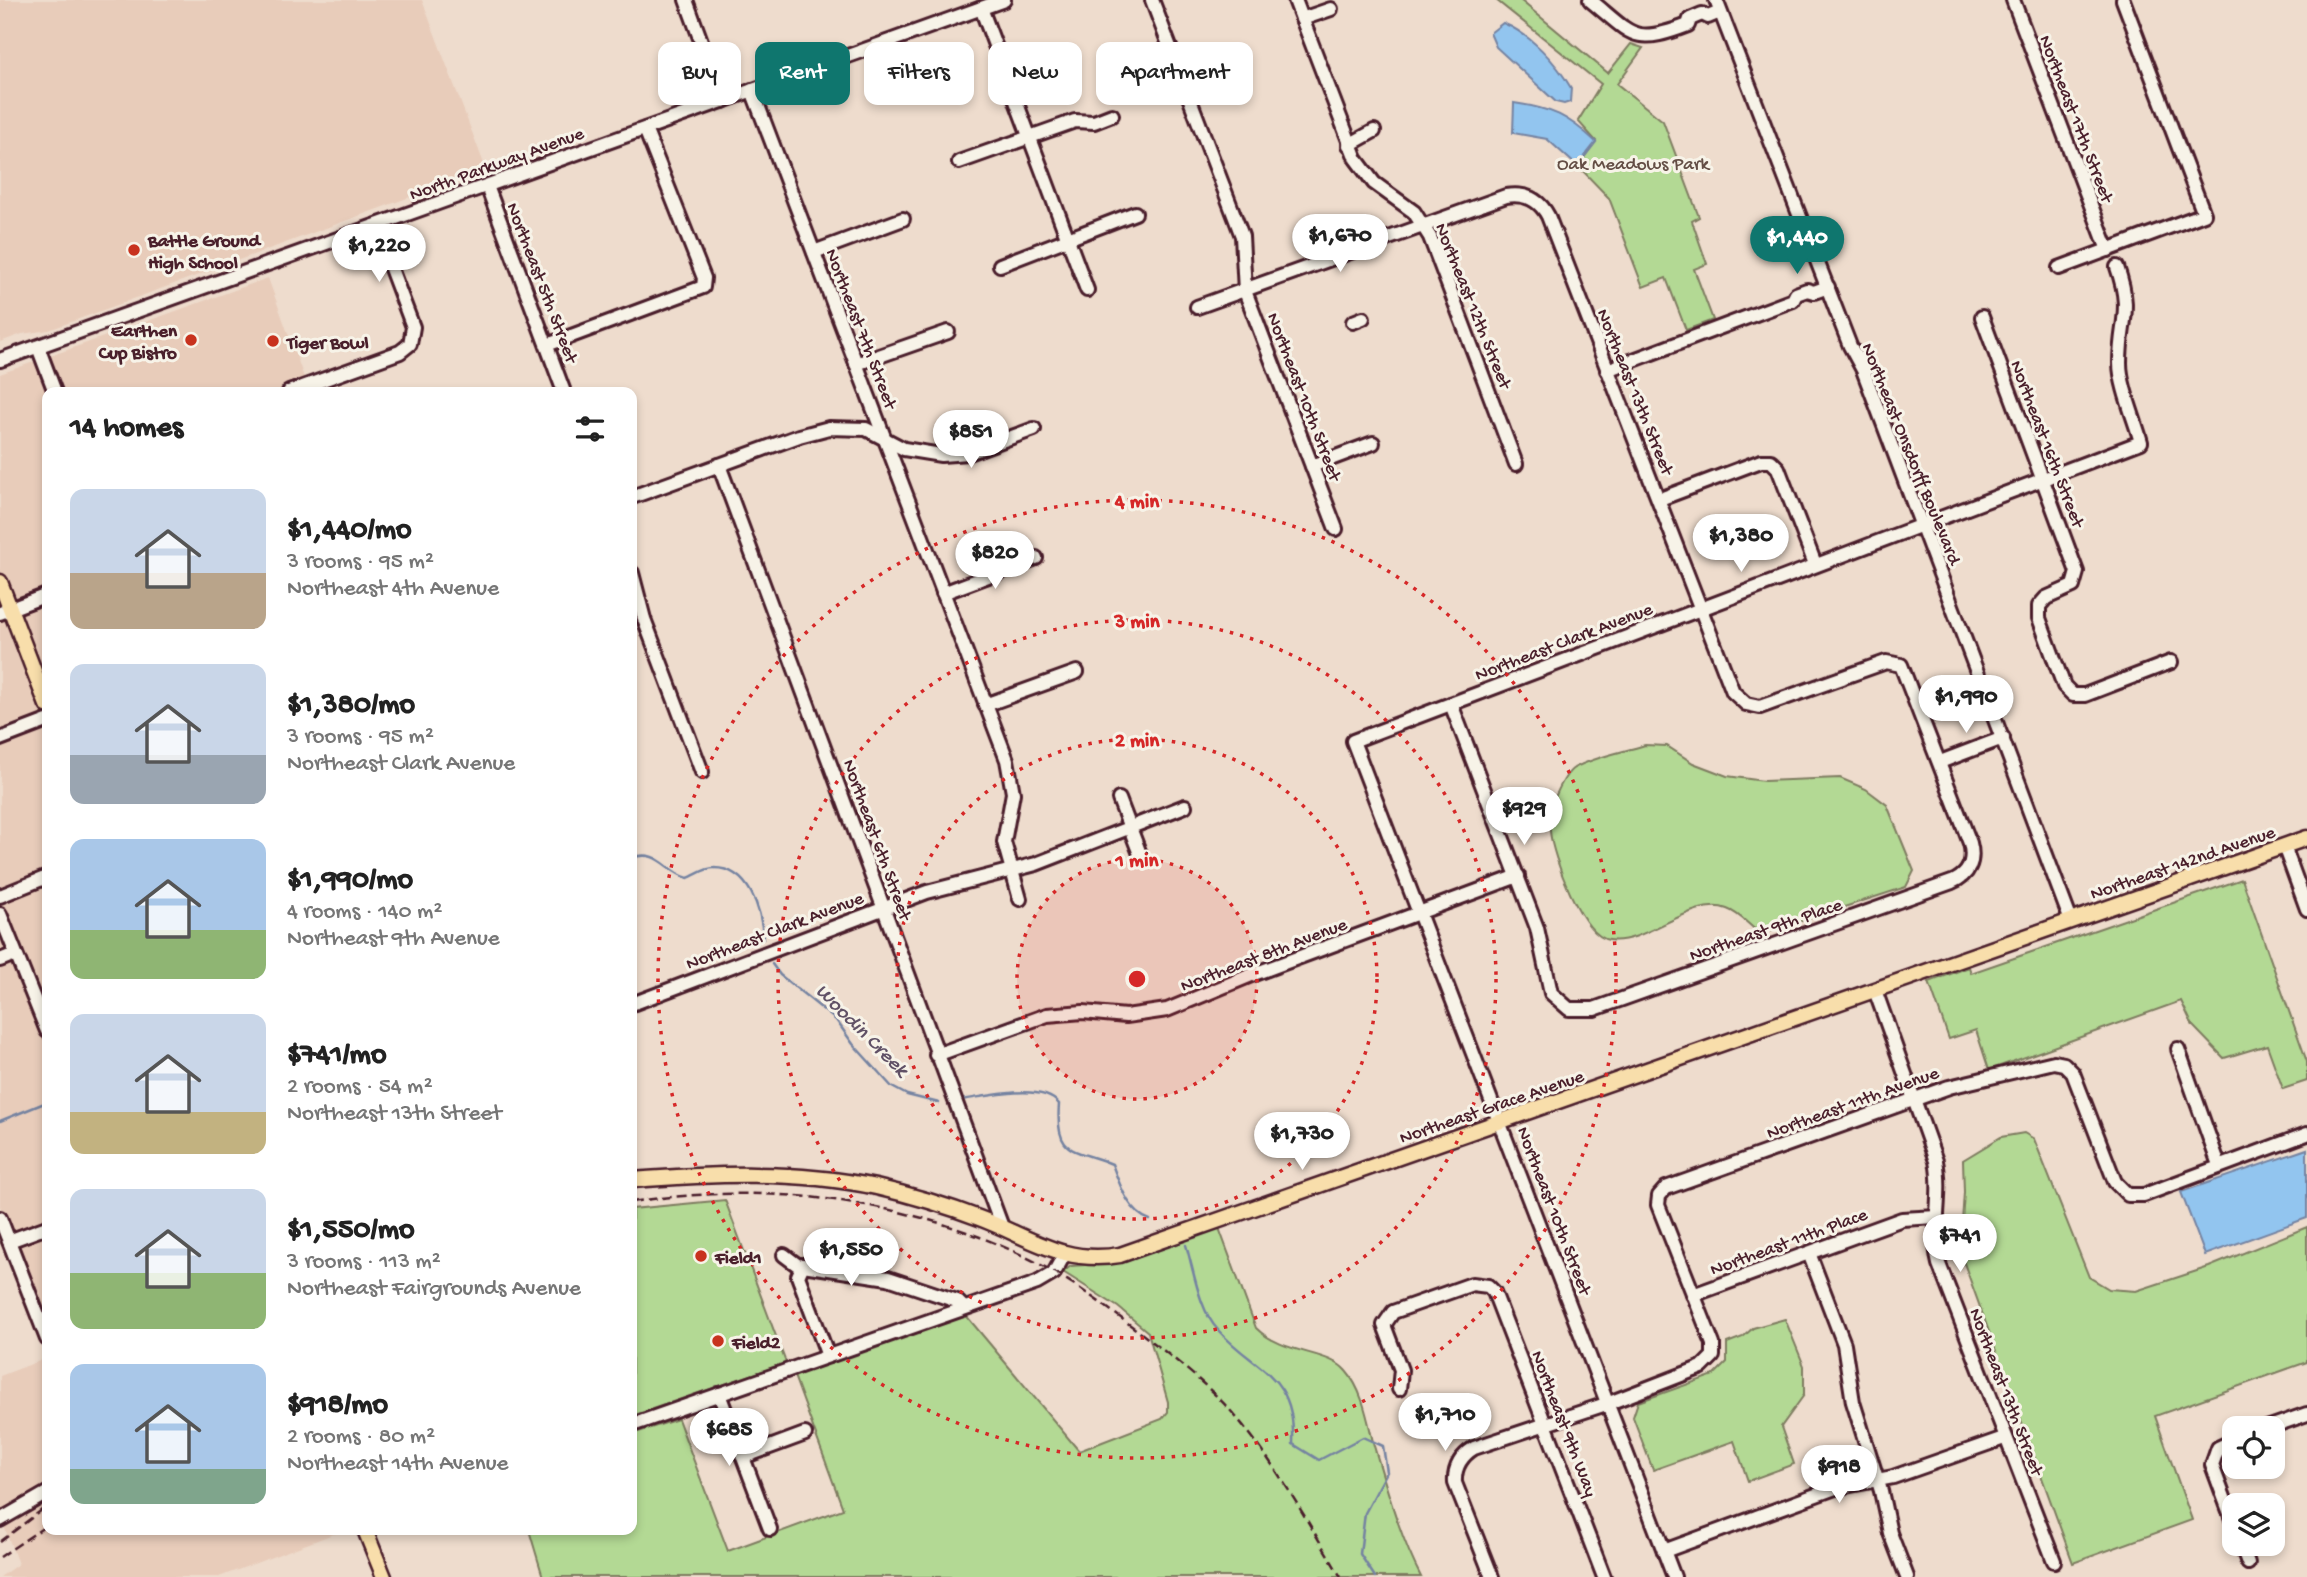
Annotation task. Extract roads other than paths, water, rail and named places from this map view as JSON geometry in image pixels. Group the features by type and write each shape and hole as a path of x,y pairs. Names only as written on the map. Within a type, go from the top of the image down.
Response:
{"main road":[{"path":"0,582 5,611 42,694"},
{"name":"Northeast 142nd Avenue","path":"2071,921 2307,838"},
{"name":"Northeast Grace Avenue","path":"637,1180 747,1174 822,1179 925,1199 1002,1227 1064,1255 1083,1258 1120,1255 2071,921"},
{"path":"367,1535 384,1577"}],"street":[{"path":"687,0 702,42"},
{"name":"North Parkway Avenue","path":"741,94 973,6 1004,0"},
{"name":"Northeast 10th Street","path":"1152,0 1242,236 1245,291 1336,528"},
{"name":"Northeast 12th Street","path":"1295,0 1349,145 1367,176 1406,205 1424,225 1516,464"},
{"path":"1591,0 1630,33 1644,38 1688,24 1693,28 1705,23 1715,10"},
{"name":"Northeast 17th Street","path":"2013,0 2108,250"},
{"path":"2059,268 2204,214 2123,0"},
{"path":"973,6 1030,137 1087,290"},
{"path":"1302,19 1331,9"},
{"name":"Northeast Onsdorff Boulevard","path":"1715,10 1850,346 1863,370 2071,921"},
{"name":"Northeast 7th Street","path":"752,90 1007,760 1013,784 1004,842 1020,899"},
{"name":"North Parkway Avenue","path":"0,360 712,105"},
{"path":"959,162 1075,121 1094,122 1112,115"},
{"path":"547,345 703,287 704,278 645,129"},
{"path":"1349,145 1374,131"},
{"name":"Northeast 5th Street","path":"487,186 562,387"},
{"name":"Northeast 13th Street","path":"1424,225 1511,195 1529,197 1538,202 1548,216 1660,499 1729,685 1746,704 1769,705 1886,662 1896,662 1904,670 1940,762"},
{"path":"1000,265 1135,213"},
{"path":"814,252 903,219"},
{"path":"1197,307 1424,225"},
{"path":"303,387 400,352 410,344 413,327 375,226"},
{"name":"Northeast Clark Avenue","path":"1353,741 1700,607 2141,442 2120,366 2127,304 2117,267"},
{"path":"1607,370 1793,300 1800,303 1811,299 1814,292 1828,287"},
{"name":"Northeast 16th Street","path":"1982,317 2077,572 2076,582 2070,589 2046,598 2039,606 2039,618 2064,686 2073,695 2085,695 2171,662"},
{"path":"856,364 948,332"},
{"path":"38,346 53,387"},
{"path":"637,495 829,428 859,427 916,453 954,455 987,447 1034,429"},
{"path":"1312,466 1373,443"},
{"path":"1660,499 1762,461 1770,461 1778,468 1815,564"},
{"name":"Northeast 6th Street","path":"719,465 1002,1227"},
{"path":"943,593 1036,558"},
{"path":"637,592 644,619 702,772"},
{"path":"5,611 42,597"},
{"path":"985,705 1077,672"},
{"path":"1451,704 1518,876"},
{"path":"0,738 42,722"},
{"path":"1940,762 2003,738"},
{"name":"Northeast 10th Street","path":"1353,741 1502,1122 1674,1577"},
{"name":"Northeast 9th Place","path":"1518,876 1537,928 1551,993 1569,1009 1588,1010 1952,882 1969,868 1972,849 1940,762"},
{"path":"1119,799 1140,854"},
{"name":"Northeast Clark Avenue","path":"637,1002 885,907 945,886 1010,871 1185,806"},
{"path":"2284,846 2307,909"},
{"name":"Northeast 8th Avenue","path":"936,1055 1047,1015 1083,1012 1126,1016 1167,1010 1254,974 1518,876"},
{"path":"0,896 42,879"},
{"path":"0,914 42,1019"},
{"path":"0,960 15,954"},
{"name":"Northeast 13th Street","path":"1875,990 1936,1161 1939,1185 1939,1264 2054,1562"},
{"path":"2178,1049 2219,1166 2307,1134"},
{"name":"Northeast 11th Avenue","path":"1693,1295 1660,1210 1660,1196 1670,1186 1972,1080 2054,1062 2064,1064 2073,1073 2115,1182 2124,1194 2144,1195 2219,1166"},
{"name":"Northeast 11th Place","path":"1693,1295 1908,1217 1937,1217"},
{"path":"0,1218 42,1326"},
{"path":"9,1241 42,1229"},
{"path":"1809,1253 1844,1344 1853,1402 1877,1479 1890,1533 1907,1577"},
{"path":"784,1255 800,1267"},
{"path":"637,1423 1037,1283 1054,1273 1064,1255"},
{"path":"800,1267 810,1264 888,1278 957,1301 964,1308"},
{"path":"800,1267 798,1276 828,1356"},
{"name":"Northeast 9th Way","path":"1399,1389 1401,1370 1384,1325 1388,1317 1393,1312 1472,1284 1488,1286 1494,1292 1604,1577"},
{"path":"1492,1577 1455,1483 1459,1462 1475,1448 1609,1403 1702,1367 1711,1359 1713,1344 1693,1295"},
{"path":"719,1394 770,1529"},
{"path":"2285,1421 2307,1413"},
{"path":"743,1457 805,1434"},
{"path":"1664,1551 1835,1488 1946,1461 2004,1438"},
{"path":"2222,1446 2218,1448 2212,1465 2222,1493"},
{"path":"0,1520 42,1496"},
{"path":"2245,1556 2248,1563"}],"water":[{"path":"1503,23 1523,34 1558,68 1571,88 1570,102 1556,102 1496,47 1490,33"},
{"path":"1514,103 1539,108 1568,119 1596,142 1577,166 1547,139 1513,133"},
{"path":"2307,1149 2307,1218 2205,1255 2181,1192"}],"waterway":[{"name":"Woodin Creek","path":"637,857 655,858 688,878 714,868 736,875 745,883 756,904 763,939"},
{"name":"Woodin Creek","path":"772,964 780,975 836,1020 853,1044 892,1087 907,1095 939,1103"},
{"name":"Woodin Creek","path":"960,1100 1027,1092 1051,1097 1059,1104 1060,1133 1064,1142 1077,1152 1112,1164 1130,1204 1150,1220"},
{"name":"Woodin Creek","path":"0,1121 42,1104"},
{"name":"Woodin Creek","path":"1186,1245 1198,1290 1211,1322 1281,1388 1292,1420 1293,1444 1319,1460 1363,1437 1383,1446 1387,1472 1365,1513 1360,1554 1375,1577"}],"railway":[{"path":"637,1201 739,1194 849,1202 955,1228 1006,1248 1054,1272 1098,1301 1164,1351 1229,1409 1261,1448 1341,1577"},
{"path":"0,1542 42,1510"},
{"path":"0,1557 42,1528"}],"place":[{"name":"Battle Ground High School","path":"134,250"},
{"name":"Earthen Cup Bistro","path":"191,340"},
{"name":"Tiger Bowl","path":"273,341"},
{"name":"Field1","path":"701,1256"},
{"name":"Field2","path":"718,1341"}],"park label":[{"name":"Oak Meadows Park","path":"1633,162"}]}
